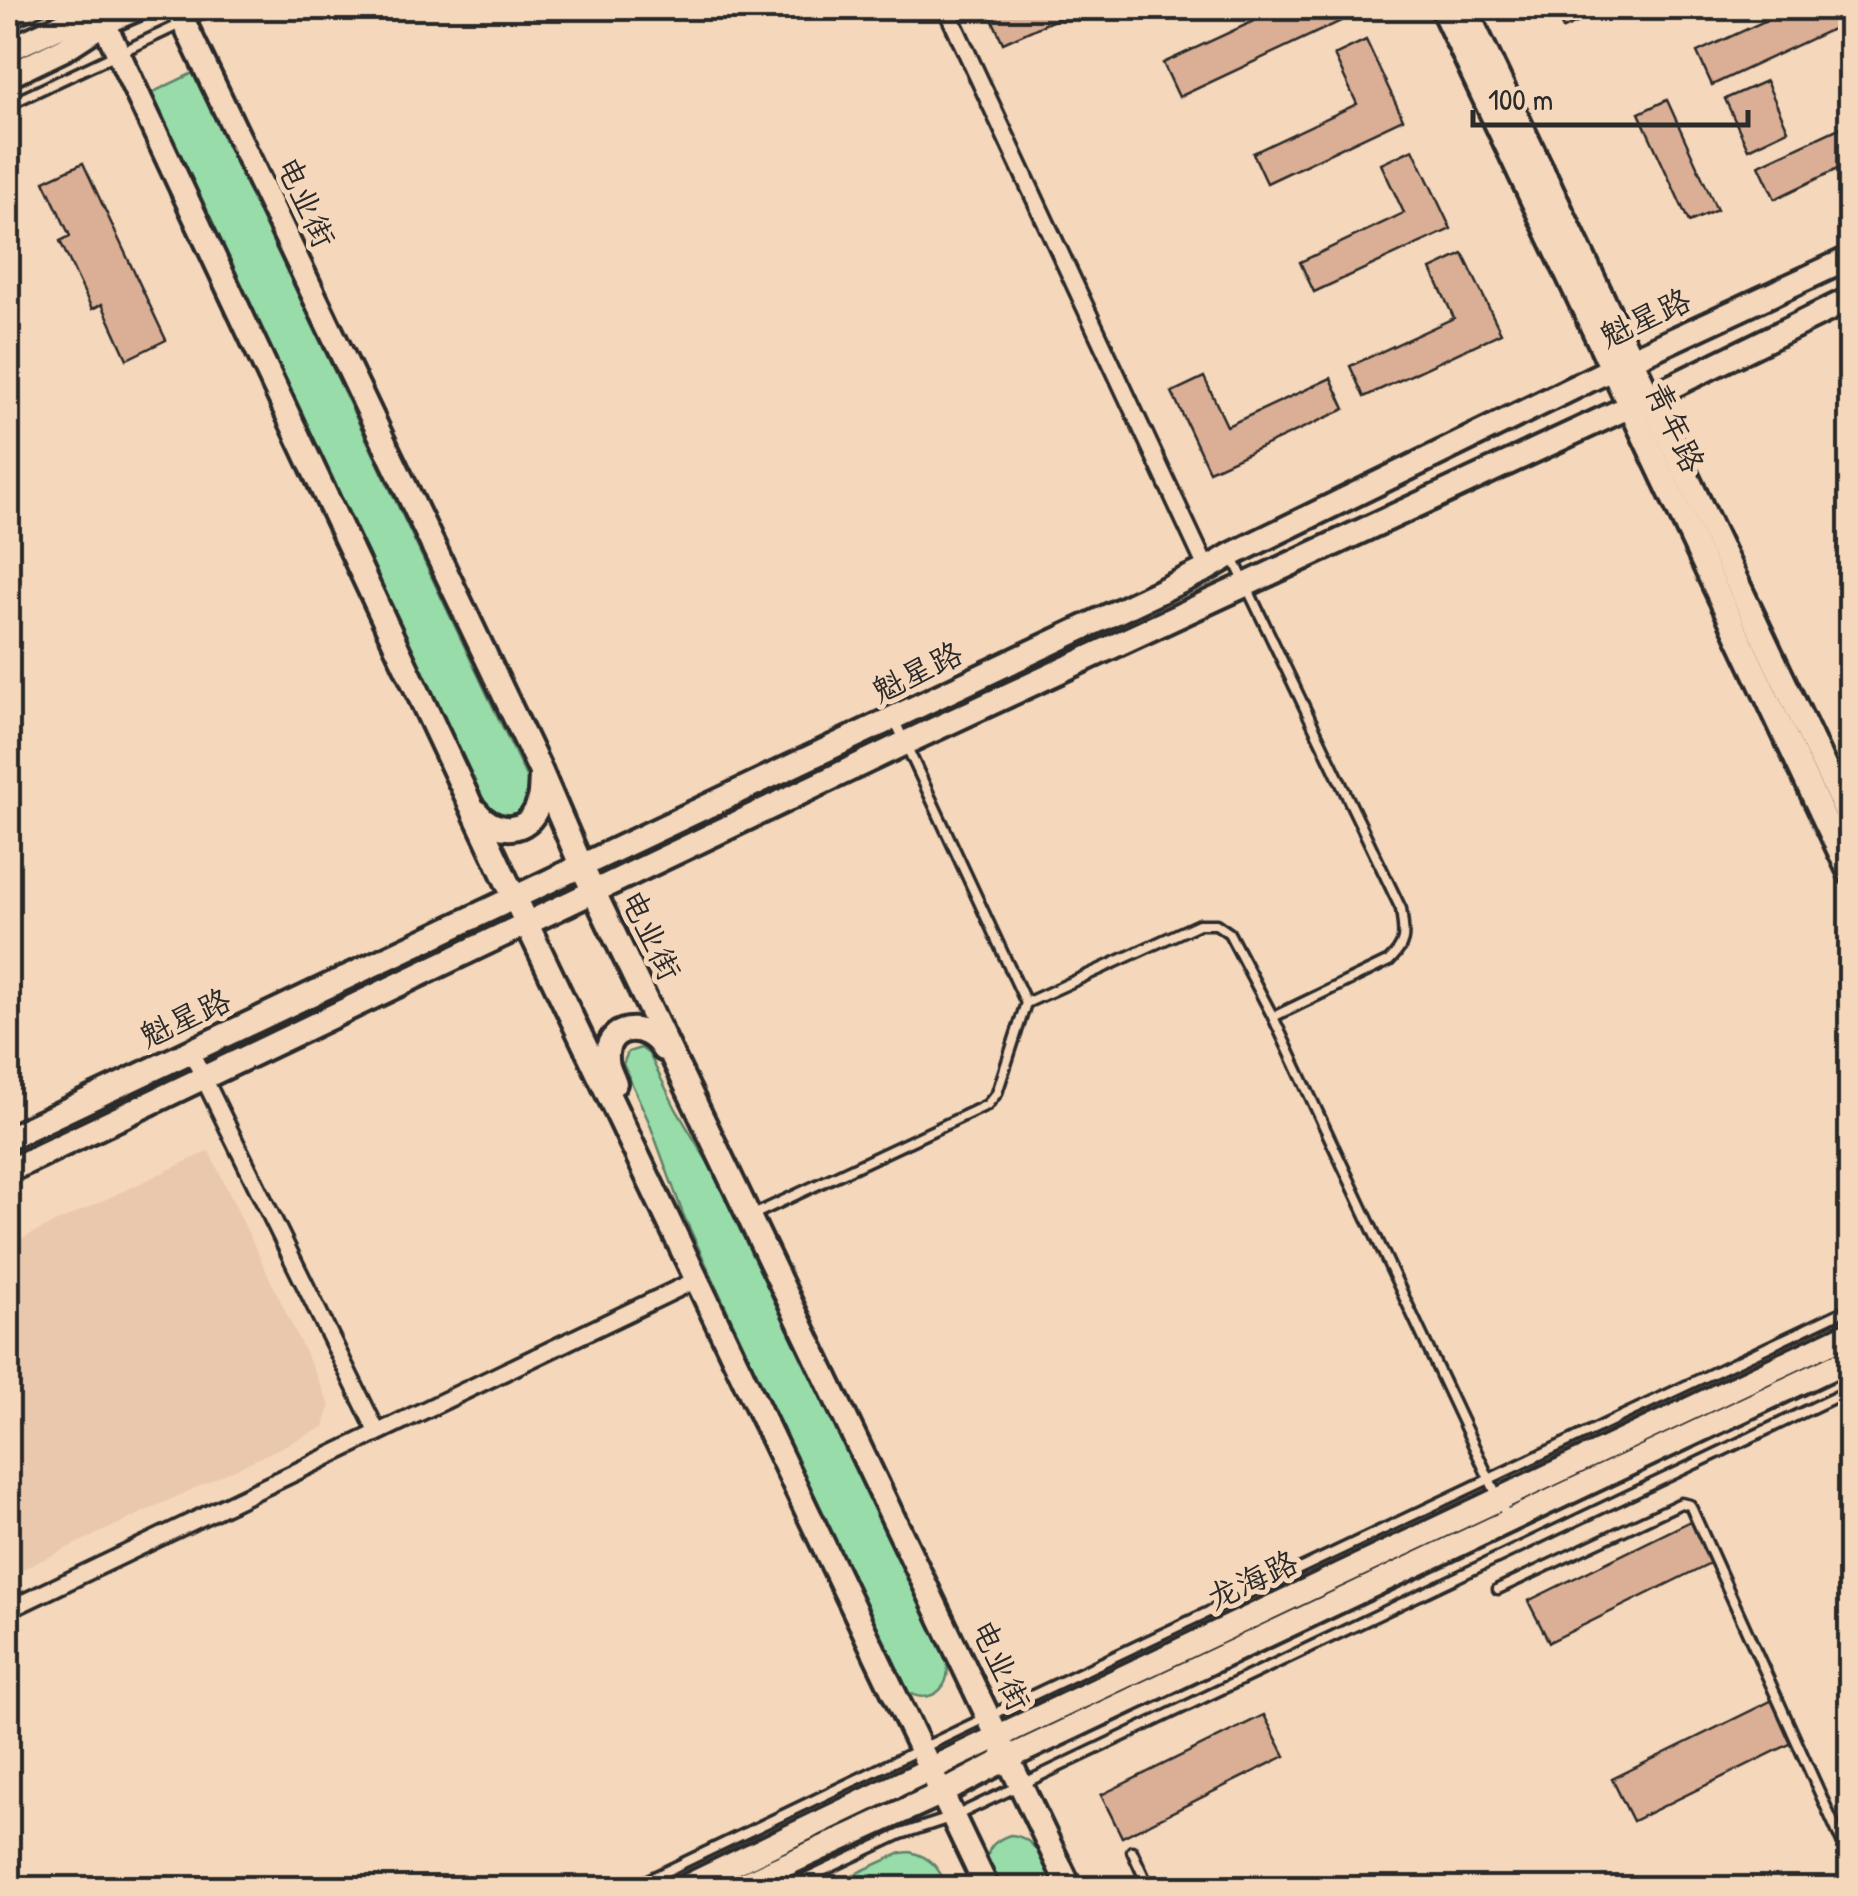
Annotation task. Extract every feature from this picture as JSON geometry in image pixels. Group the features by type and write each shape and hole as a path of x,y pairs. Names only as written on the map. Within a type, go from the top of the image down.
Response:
{"street":[{"path":"8,50 101,11 139,8"},
{"path":"946,8 1207,569"},
{"name":"青年路","path":"1442,8 1850,821"},
{"name":"青年路","path":"1465,8 1622,364"},
{"path":"101,11 468,800 988,1888"},
{"path":"8,76 64,49 101,11"},
{"name":"电业街","path":"180,15 541,772 581,866 1070,1888"},
{"name":"魁星路","path":"8,1138 894,720 1622,364 1850,258"},
{"name":"魁星路","path":"8,1170 905,743 1640,402 1850,299"},
{"name":"青年路","path":"1640,402 1850,873"},
{"path":"468,800 488,824 508,829 519,826 528,821 539,804 541,772"},
{"path":"649,1180 637,1131 606,1062 609,1045 621,1032 638,1029 660,1043 687,1100 715,1144"},
{"path":"191,1052 378,1432"},
{"path":"8,1610 696,1280"},
{"name":"龙海路","path":"683,1888 926,1760 999,1737 1850,1334"},
{"name":"龙海路","path":"1499,1499 1850,1358"},
{"name":"龙海路","path":"734,1888 942,1793 999,1737"}],"lane":[{"path":"8,24 43,8"},
{"path":"8,106 118,53 180,15 214,8"},
{"path":"1232,555 1401,909 1404,936 1400,950 1388,961 1272,1016"},
{"path":"750,1217 987,1104 997,1092 1026,1004 894,720"},
{"path":"1026,1004 1199,924 1216,924 1229,933 1272,1016 1499,1499"},
{"path":"999,1737 1499,1499 1850,1308"},
{"path":"787,1888 902,1834 953,1817 1850,1390"},
{"path":"1498,1589 1681,1503 1690,1505 1850,1860"},
{"path":"630,1888 926,1760"},
{"path":"1132,1852 1150,1888"}],"shaded area":[{"path":"209,1151 330,1405 324,1427 8,1576 8,1245"}],"green space":[{"path":"193,73 531,787 524,814 502,820 484,805 151,93"},
{"path":"641,1048 649,1054 676,1109 728,1196 946,1659 946,1681 933,1695 915,1696 898,1682 683,1214 623,1064 628,1052"},
{"path":"1010,1835 1034,1847 1055,1888 997,1888 988,1864 989,1851"},
{"path":"910,1852 934,1865 948,1888 824,1888 901,1853"}],"building":[{"path":"987,8 1081,8 1003,43"},
{"path":"1282,8 1352,8 1356,14 1179,97 1163,63"},
{"path":"1553,8 1610,8 1563,29"},
{"path":"1793,8 1850,8 1850,21 1712,85 1697,52"},
{"path":"1366,40 1403,119 1267,183 1253,153 1357,104 1334,55"},
{"path":"1766,81 1788,130 1748,149 1725,99"},
{"path":"1667,100 1717,210 1689,222 1639,113"},
{"path":"1850,123 1850,163 1775,199 1759,165"},
{"path":"1413,149 1451,229 1314,292 1300,262 1404,213 1381,164"},
{"path":"83,163 166,340 127,359 102,304 92,309 60,241 70,236 44,181"},
{"path":"1463,254 1501,333 1364,397 1350,366 1454,318 1431,269"},
{"path":"1204,377 1227,426 1331,378 1345,409 1209,471 1172,392"},
{"path":"1691,1521 1712,1562 1549,1642 1528,1601"},
{"path":"1775,1699 1796,1741 1633,1821 1612,1779"},
{"path":"1264,1715 1285,1756 1122,1837 1101,1795"}]}
